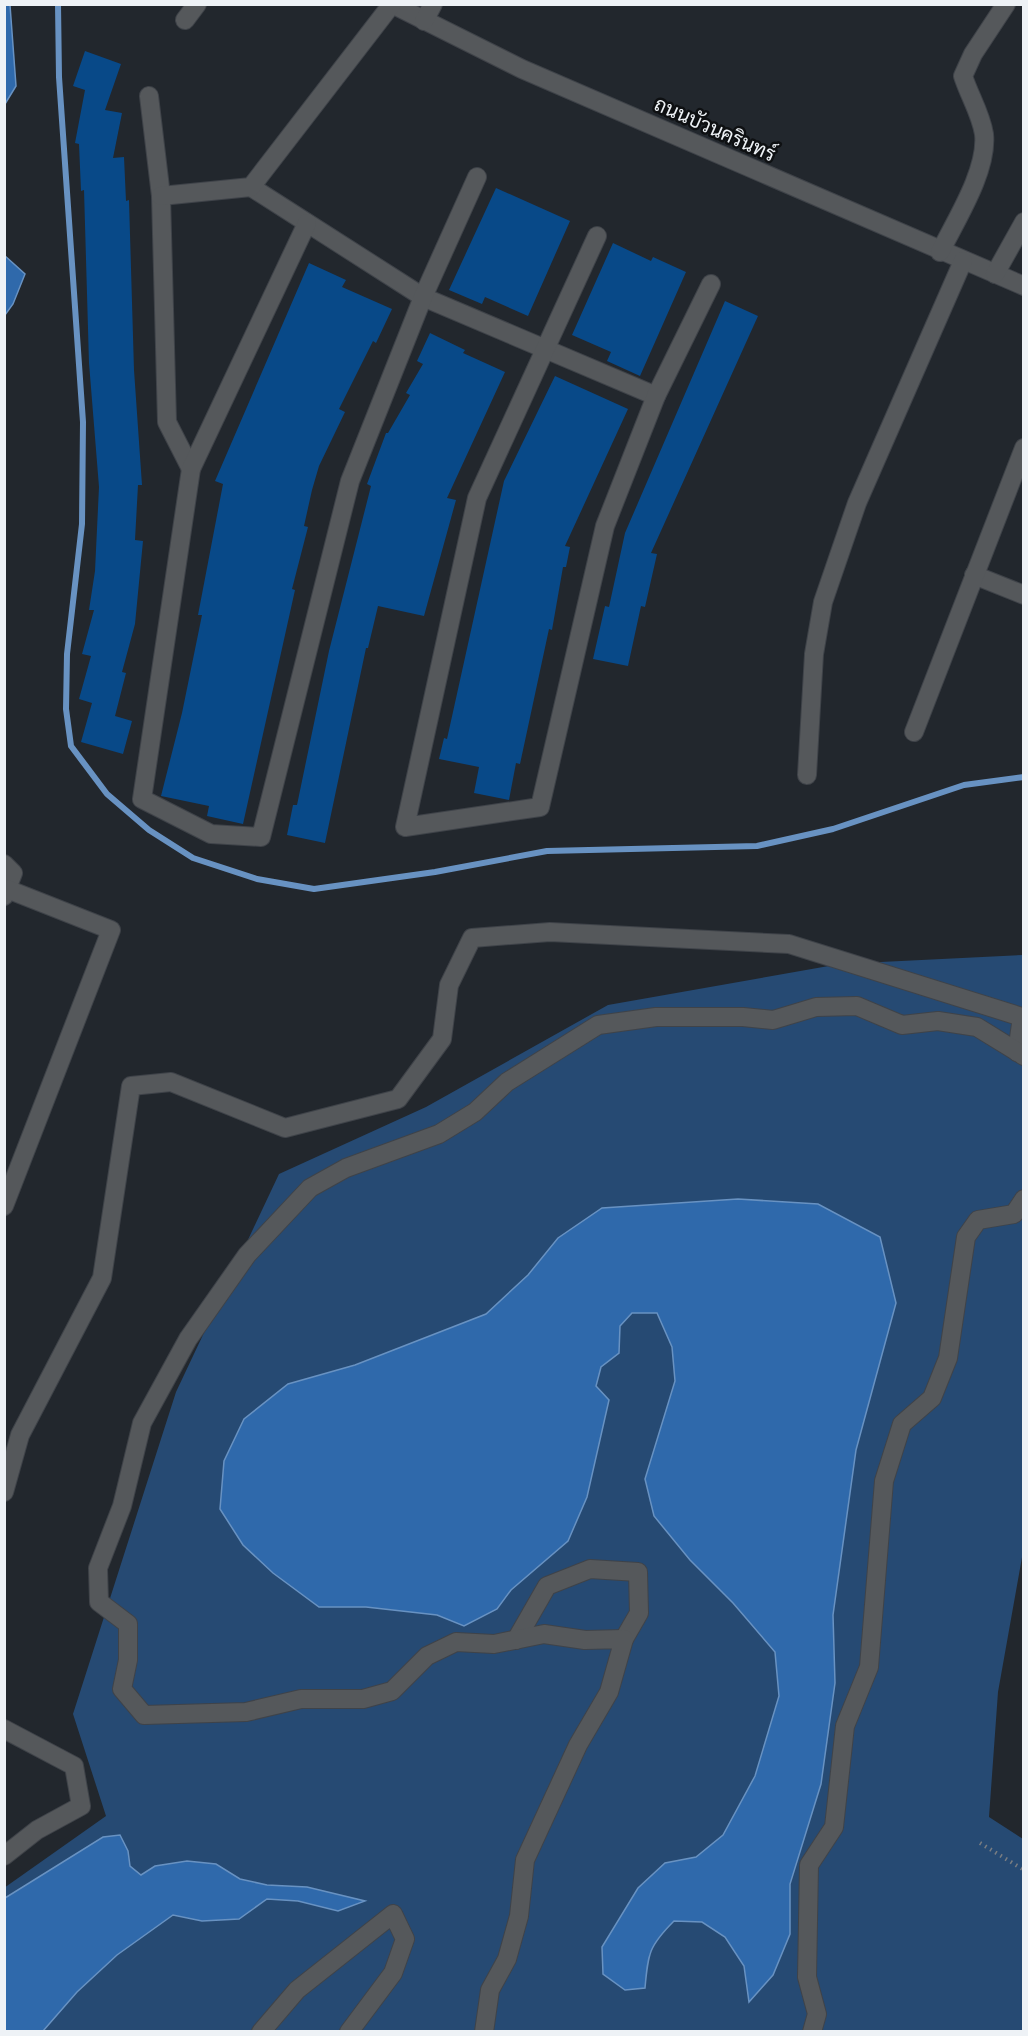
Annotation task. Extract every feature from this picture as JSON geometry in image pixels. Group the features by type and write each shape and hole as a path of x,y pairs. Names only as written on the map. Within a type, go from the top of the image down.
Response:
{"street":[{"path":"185,20 197,4"},
{"path":"251,187 392,4"},
{"name":"ถนนบัวนครินทร์","path":"392,4 429,13 533,74 1023,286"},
{"path":"940,252 972,188 983,144 984,134 963,76 973,54 1006,4"},
{"path":"149,96 161,196 167,422 190,469"},
{"path":"307,223 190,469 142,799 211,834 261,837 350,481 423,297 477,177"},
{"path":"161,196 251,187 423,297 656,396"},
{"path":"995,274 1023,222"},
{"path":"597,236 543,348 477,498 405,827 540,807 605,526 656,396 711,284"},
{"path":"807,775 814,654 823,602 857,504 963,261"},
{"path":"914,732 1023,448"},
{"path":"974,575 1023,595"},
{"path":"4,864 13,873 6,892 111,930 4,1206"},
{"path":"4,1492 20,1435 102,1278 131,1086 171,1082 285,1128 398,1099 442,1039 449,985 472,938 550,932 789,944 1022,1017 1020,1054 977,1027 938,1021 902,1025 857,1006 816,1007 773,1020 743,1017 656,1017 598,1025 507,1082 475,1112 438,1134 346,1168 310,1188 247,1255 188,1339 142,1423 122,1506 98,1568 99,1602 129,1624 128,1660 122,1689 144,1715 246,1712 301,1699 363,1699 392,1691 427,1656 456,1642 494,1644 544,1634 585,1640 624,1639"},
{"path":"812,2031 817,2014 807,1977 809,1865 834,1827 845,1726 869,1667 884,1481 902,1424 932,1398 948,1358 966,1237 978,1220 1014,1214 1023,1199"},
{"path":"484,2031 490,1990 507,1959 519,1916 525,1860 578,1745 609,1692 624,1639 639,1613 639,1572 590,1569 547,1586 516,1640"},
{"path":"4,1728 74,1766 81,1806 37,1830 4,1856"},
{"path":"261,2031 297,1990 393,1914 405,1939 393,1973 349,2031"}],"path":[{"path":"980,1843 1023,1870"}],"shaded area":[{"path":"5,4 10,5 16,86 5,104"},
{"path":"4,255 25,274 13,304 5,315"},
{"path":"1023,955 1024,1546 998,1692 989,1817 1023,1839 1023,2031 5,2031 4,1888 106,1816 73,1714 176,1392 279,1174 426,1107 608,1005 840,964"},
{"path":"738,1199 818,1204 880,1237 896,1303 856,1450 833,1615 835,1683 821,1784 790,1884 790,1934 773,1975 749,2002 744,1966 725,1937 702,1922 674,1921 659,1937 649,1958 645,1988 625,1990 603,1974 602,1947 638,1888 665,1863 696,1857 723,1835 755,1776 779,1696 775,1652 733,1603 690,1560 654,1516 645,1479 675,1381 672,1347 657,1313 632,1313 620,1326 619,1353 601,1367 596,1386 609,1400 587,1497 568,1541 511,1590 497,1609 464,1626 437,1615 366,1607 319,1607 273,1573 243,1545 220,1509 224,1461 244,1419 288,1384 355,1365 486,1314 528,1275 558,1238 602,1208"},
{"path":"120,1835 128,1851 130,1866 141,1875 155,1866 187,1861 216,1864 240,1879 267,1885 307,1887 365,1901 338,1911 298,1901 267,1899 239,1919 202,1921 173,1915 117,1955 77,1992 43,2031 5,2031 5,1898 103,1837"}],"building":[{"path":"85,51 121,64 105,110 122,113 113,158 124,157 126,201 129,200 134,370 142,485 138,485 135,540 143,541 135,624 122,672 126,673 115,716 132,721 123,754 81,742 92,703 79,699 91,656 82,654 94,610 89,610 95,571 99,487 89,363 84,190 81,191 79,144 75,143 85,90 73,86"},
{"path":"496,188 570,221 528,316 485,297 482,304 449,290"},
{"path":"613,243 651,261 653,257 686,272 640,376 607,361 611,352 572,335"},
{"path":"309,263 346,280 342,287 392,309 376,343 373,341 339,409 345,412 319,466 312,490 304,526 308,527 292,589 295,590 243,824 207,816 209,806 161,796 182,713 202,615 198,615 223,484 215,481"},
{"path":"725,301 758,316 651,553 657,554 645,607 641,606 628,666 593,659 605,606 609,607 625,533"},
{"path":"430,333 465,350 463,353 505,372 447,498 456,500 424,616 378,606 368,648 366,648 325,843 287,835 293,805 297,805 329,651 371,486 367,484 386,433 410,395 406,393 423,364 417,361"},
{"path":"555,376 628,409 565,546 570,547 566,567 563,567 552,630 549,629 520,764 516,763 509,800 474,793 479,767 439,759 444,738 447,739 504,481"}],"waterway":[{"path":"58,4 59,77 83,422 82,524 67,654 66,709 71,746 107,794 149,830 193,858 257,879 314,889 435,872 547,851 757,846 833,829 964,785 1024,777"}]}
